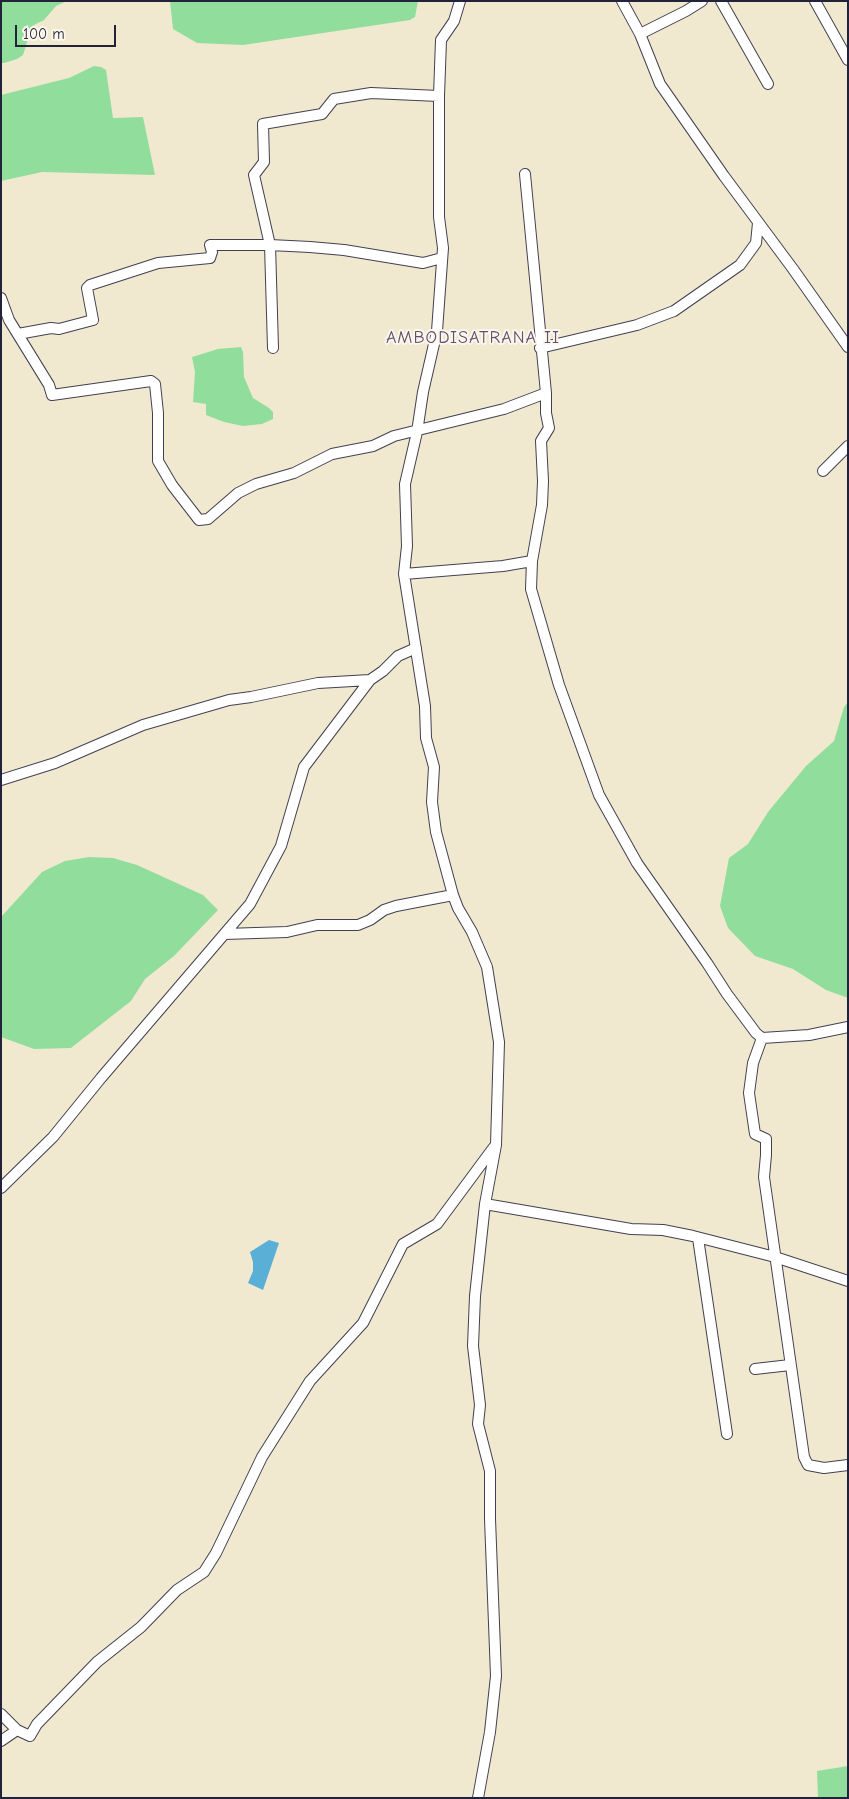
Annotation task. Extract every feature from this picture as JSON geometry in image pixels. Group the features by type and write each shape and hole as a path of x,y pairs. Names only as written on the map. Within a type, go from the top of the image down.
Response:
{"street":[{"path":"460,1 454,21 441,40 439,218 443,248 437,331 422,392 417,432 405,484 407,546 404,574 425,706 426,738 434,767 432,802 436,832 453,895 487,967 499,1042 496,1145 485,1204 475,1296 473,1346 480,1405 478,1424 490,1471 496,1676 490,1732 478,1798"},
{"path":"622,1 640,34 660,84 848,347"},
{"path":"640,34 702,1"},
{"path":"722,1 768,84"},
{"path":"815,1 848,60"},
{"path":"273,348 270,245 254,175 264,162 263,124 322,114 334,99 371,94 439,96"},
{"path":"525,174 540,348 546,393 546,413 549,428 541,441 542,505 532,560 531,589 559,686 600,795 637,863 756,1033 762,1038 809,1035 848,1028"},
{"path":"540,348 637,325 674,310 740,265 756,243 758,223"},
{"path":"18,334 51,328 59,329 93,320 87,288 90,285 158,263 210,258 212,252 210,245 270,245 344,250 423,263 442,258"},
{"path":"1,298 9,320 49,385 52,394 151,381 155,384 158,413 158,461 172,485 200,520 208,519 238,494 256,484 294,473 332,454 373,446 394,436 504,410 546,393"},
{"path":"823,472 848,446"},
{"path":"404,574 503,566 526,563 532,560"},
{"path":"1,1188 53,1137 250,904 281,846 304,767 370,680 383,671 398,656 416,648"},
{"path":"1,780 55,762 143,725 229,700 318,683 370,680"},
{"path":"225,934 287,932 317,925 358,925 370,920 384,910 396,906 453,895"},
{"path":"762,1038 753,1063 749,1093 755,1134 766,1140 764,1178 804,1457 808,1466 824,1468 848,1465"},
{"path":"1,1714 17,1730 30,1736 37,1724 97,1662 141,1627 177,1590 204,1572 216,1553 262,1457 310,1381 363,1323 403,1244 437,1224 496,1145"},
{"path":"485,1204 631,1228 663,1230 775,1256 848,1281"},
{"path":"698,1238 727,1434"},
{"path":"755,1370 790,1364"},
{"path":"1,1741 17,1730"}],"green space":[{"path":"1,1 67,1 56,6 44,20 32,26 23,55 17,59 1,63"},
{"path":"170,1 418,1 415,17 410,20 243,45 197,43 173,29"},
{"path":"94,66 106,70 113,118 143,117 155,175 42,172 1,181 1,95 69,78"},
{"path":"241,347 244,377 253,398 273,412 273,419 262,424 243,426 224,422 206,415 206,404 193,402 195,372 192,357 218,349"},
{"path":"848,702 848,998 826,990 793,969 755,956 728,928 720,906 729,858 748,844 768,812 806,766 834,741 844,707"},
{"path":"89,857 113,858 137,865 203,895 218,910 174,956 145,979 131,1001 71,1048 34,1049 1,1037 1,917 42,872 65,861"},
{"path":"848,1766 848,1798 818,1798 817,1771"}],"water":[{"path":"269,1240 279,1243 263,1290 248,1283 253,1271 250,1252"}],"district":[{"name":"AMBODISATRANA II","path":"473,338"}]}
